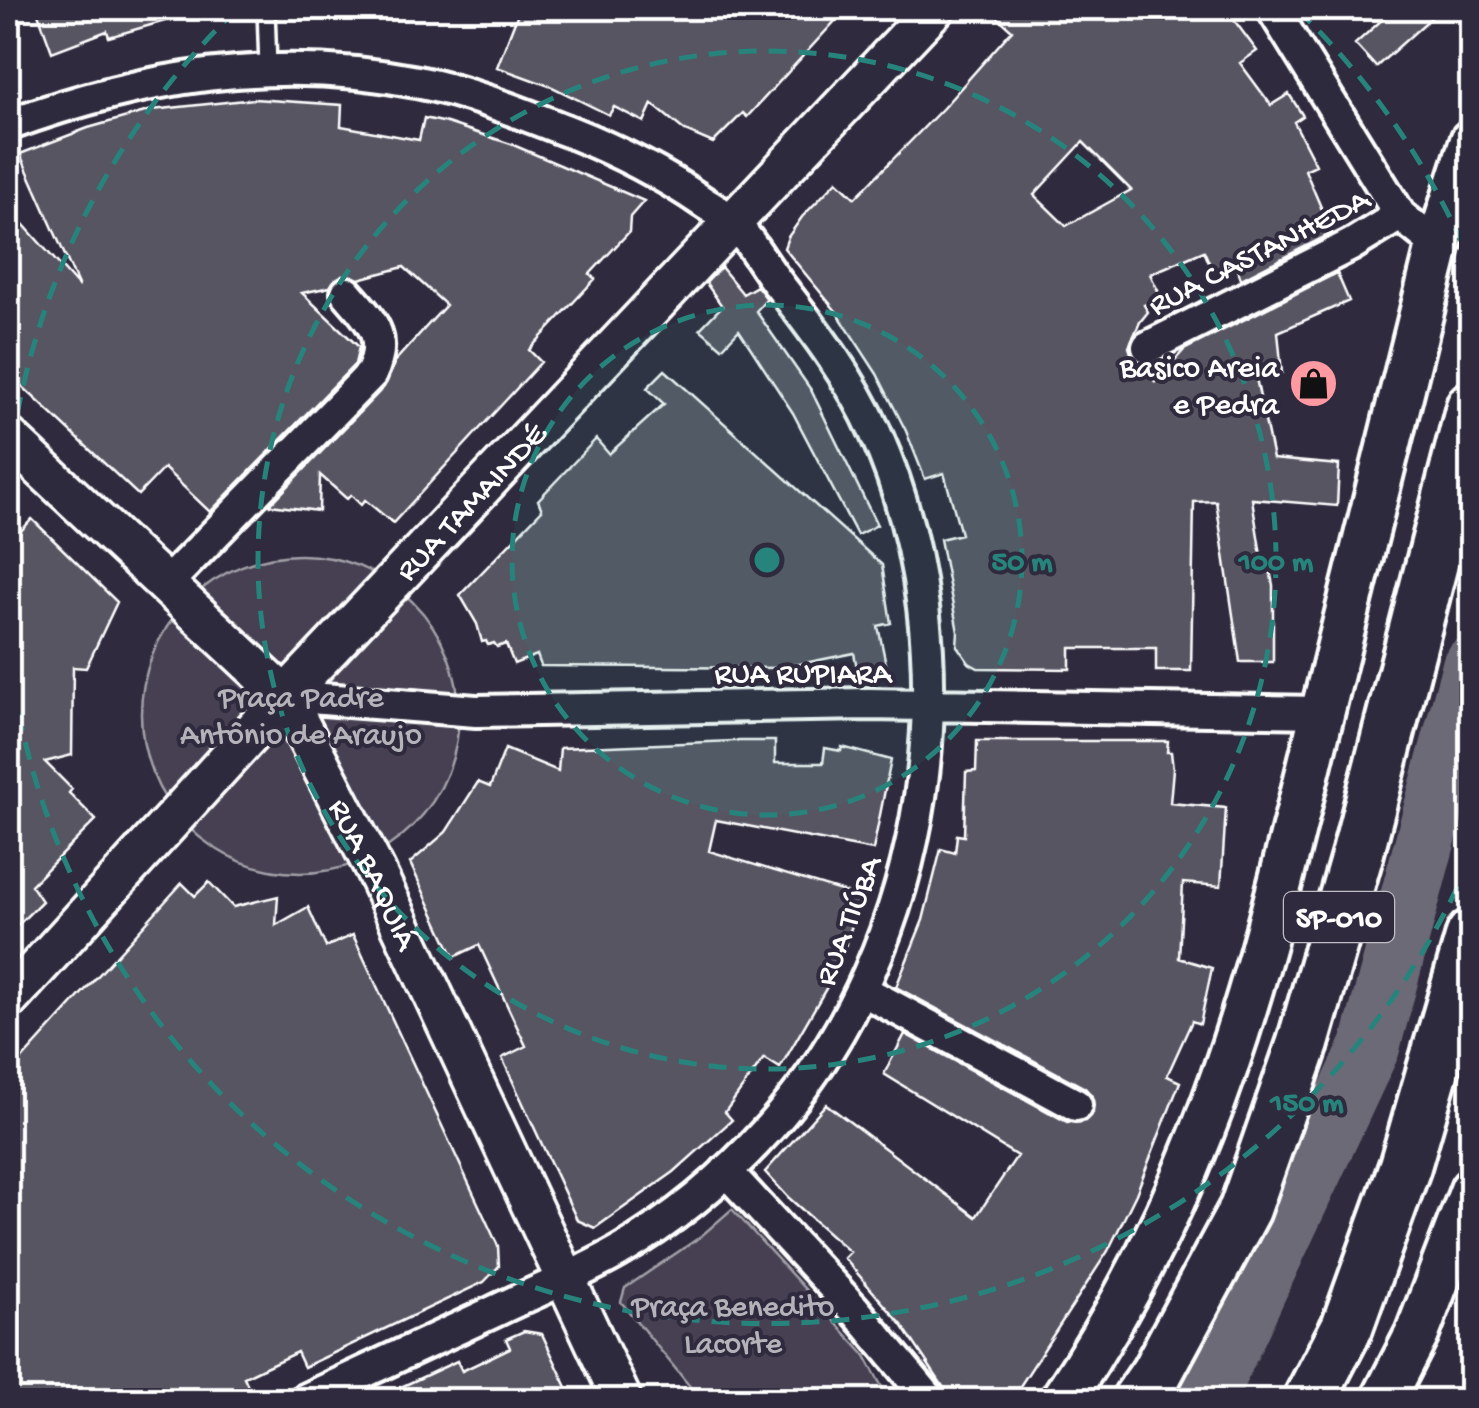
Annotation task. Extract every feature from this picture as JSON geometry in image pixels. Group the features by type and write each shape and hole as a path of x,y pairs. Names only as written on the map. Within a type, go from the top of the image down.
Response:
{"highway":[{"name":"SP-010","path":"1138,1400 1245,1209 1303,1043 1363,833 1472,407"},
{"path":"1308,1400 1347,1327 1404,1166 1472,935"}],"main road":[{"path":"1062,1400 1107,1332 1166,1219 1203,1130 1278,892 1438,246 1472,140"},
{"path":"1383,1400 1461,1248 1472,1190"}],"street":[{"name":"RUA TAMAINDÉ","path":"11,991 935,8"},
{"path":"1272,8 1400,216 1438,246"},
{"name":"RUA TIÚBA","path":"8,125 66,104 208,72 268,68 418,82 521,113 658,171 732,221 836,364 874,428 915,554 929,654 930,707 908,860 862,990 816,1069 770,1127 726,1171 667,1221 616,1254 304,1400"},
{"name":"RUA CASTANHEDA","path":"1148,347 1400,216"},
{"path":"165,584 371,374 379,340 367,316 347,293"},
{"name":"RUA BAQUIÁ","path":"8,437 285,696 375,870 562,1279 622,1399"},
{"name":"RUA RUPIARA","path":"285,696 476,711 869,704 1322,712"},
{"path":"862,990 1076,1105"},
{"path":"726,1171 855,1310 930,1400"}],"lane":[{"path":"266,8 268,68"}],"green space":[{"name":"Praça Padre Antônio de Araujo","path":"300,555 331,558 361,567 401,591 423,613 447,653 456,683 456,745 447,775 423,815 401,837 361,861 331,870 300,873 269,870 239,861 199,837 177,815 153,775 144,745 141,714 144,683 153,653 177,613 199,591 239,567 269,558"},
{"name":"Praça Benedito Lacorte","path":"732,1209 864,1354 888,1398 917,1400 701,1400 621,1302 625,1288 700,1237"}],"building":[{"path":"36,8 185,8 186,15 109,37 107,31 52,52"},
{"path":"520,8 847,8 747,117 743,113 713,143 685,131 652,104 644,122 614,107 609,115 552,87 497,67"},
{"path":"987,8 1225,8 1257,51 1240,63 1271,105 1289,94 1303,116 1294,122 1316,165 1305,170 1332,233 1241,279 1235,262 1213,272 1204,251 1150,274 1161,297 1144,305 1148,312 1129,347 1132,356 1147,366 1155,382 1184,350 1337,273 1349,301 1278,332 1282,373 1256,378 1273,459 1339,465 1337,506 1252,499 1263,568 1270,570 1273,585 1273,662 1240,662 1216,501 1194,502 1191,671 1156,671 1156,648 1070,648 1070,669 978,668 969,663 957,646 958,632 940,539 961,534 944,473 925,479 877,374 836,311 784,248 802,217 837,181 855,198 1012,30","holes":["1083,142 1131,190 1066,226 1034,195"]},
{"path":"1395,8 1442,8 1376,67 1355,44"},
{"path":"254,99 342,105 341,126 419,140 424,118 447,123 511,144 644,201 630,217 629,232 590,274 595,279 529,350 541,362 393,523 365,500 361,505 351,495 347,499 320,475 319,511 270,505 384,387 395,361 446,305 404,267 359,279 342,275 330,287 302,293 359,347 355,364 210,512 164,468 138,495 8,373 8,207 79,287 20,154 88,128 152,110"},
{"path":"721,267 743,294 757,286 767,299 756,311 811,390 877,525 857,535 793,413 739,330 722,348 700,329 722,306 706,283"},
{"path":"665,370 882,565 891,623 878,626 887,669 857,668 854,653 780,668 541,666 537,655 514,664 506,644 497,647 482,642 477,624 460,595 542,510 538,500 596,439 609,454 664,404 647,388"},
{"path":"32,519 117,602 86,668 73,667 72,755 45,762 96,820 31,885 42,901 8,935 8,545"},
{"path":"775,741 775,763 823,763 825,748 841,751 842,747 891,760 873,850 716,820 709,851 861,897 827,987 780,1068 764,1058 725,1112 732,1120 674,1172 595,1228 577,1220 502,1058 526,1046 479,945 454,957 410,863 446,832 478,782 490,787 505,749 558,771 560,748"},
{"path":"977,741 1168,741 1173,769 1170,803 1226,808 1221,886 1183,883 1179,958 1212,968 1200,1024 1192,1021 1167,1076 1180,1082 1136,1194 1108,1251 1011,1400 952,1400 902,1325 844,1258 850,1252 765,1172 826,1104 976,1217 1017,1156 884,1074 905,1034 1067,1122 1085,1121 1093,1113 1092,1096 1085,1088 896,987 923,920 941,849 955,853 957,835 964,836 966,772 976,771"},
{"path":"209,882 233,907 278,896 276,925 308,907 326,947 353,935 498,1246 499,1266 484,1282 304,1367 297,1352 244,1377 251,1392 233,1400 8,1400 8,1075 182,883 195,896"},
{"path":"524,1331 542,1334 573,1400 373,1400 457,1361 462,1371 510,1348 506,1339"}],"waterway":[{"path":"1205,1400 1370,1047 1472,666"}],"place":[{"name":"Basico Areia e Pedra","path":"1314,383"}]}
